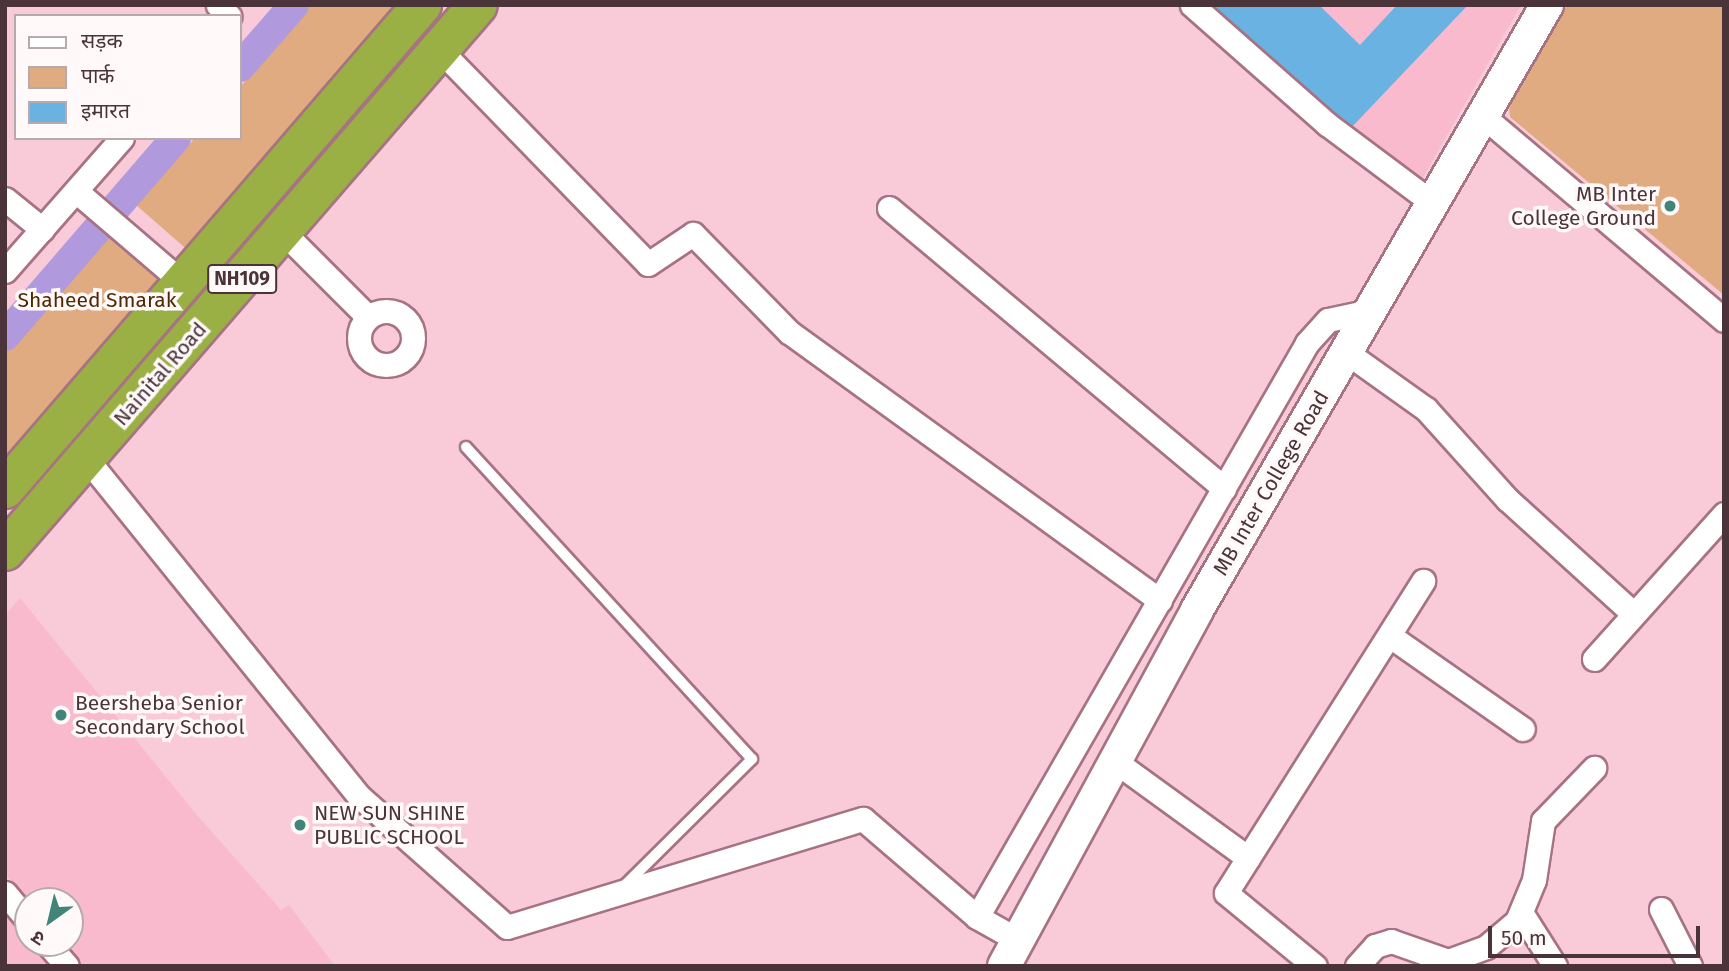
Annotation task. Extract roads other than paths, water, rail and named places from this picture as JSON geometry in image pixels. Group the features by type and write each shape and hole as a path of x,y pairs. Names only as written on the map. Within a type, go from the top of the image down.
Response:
{"highway":[{"name":"Nainital Road","path":"6,487 60,428 182,282 422,5"},
{"name":"Nainital Road","path":"5,551 478,5"},
{"path":"60,428 86,458"}],"street":[{"path":"1192,5 1327,124 1434,204"},
{"name":"MB Inter College Road","path":"1015,957 1116,762 1346,352 1485,117 1547,5"},
{"path":"440,50 648,264 693,234 789,332 1160,601"},
{"path":"1485,117 1724,320"},
{"path":"5,271 120,140"},
{"path":"76,191 182,282"},
{"path":"5,199 42,229"},
{"path":"889,208 1224,488"},
{"path":"283,232 368,317"},
{"path":"977,917 1307,343 1328,320 1370,311"},
{"path":"1346,352 1426,409 1507,499 1634,614"},
{"path":"86,458 360,797 507,927 863,819 977,917 1015,957"},
{"path":"1594,659 1724,514"},
{"path":"1315,966 1226,893 1423,581"},
{"path":"1390,636 1523,729"},
{"path":"1116,762 1248,858"},
{"path":"1357,966 1375,946 1391,941 1448,961 1486,947 1522,915 1542,821 1594,768"},
{"path":"1661,909 1690,966"},
{"path":"1522,915 1555,966"}],"lane":[{"path":"466,447 752,759 613,897"}],"waterway":[{"path":"242,65 294,5"},
{"path":"5,336 174,140"}],"place":[{"name":"MB Inter College Ground","path":"1670,206"},
{"name":"Beersheba Senior Secondary School","path":"61,715"},
{"name":"NEW SUN SHINE PUBLIC SCHOOL","path":"300,825"}],"park label":[{"name":"Shaheed Smarak","path":"97,300"}]}
